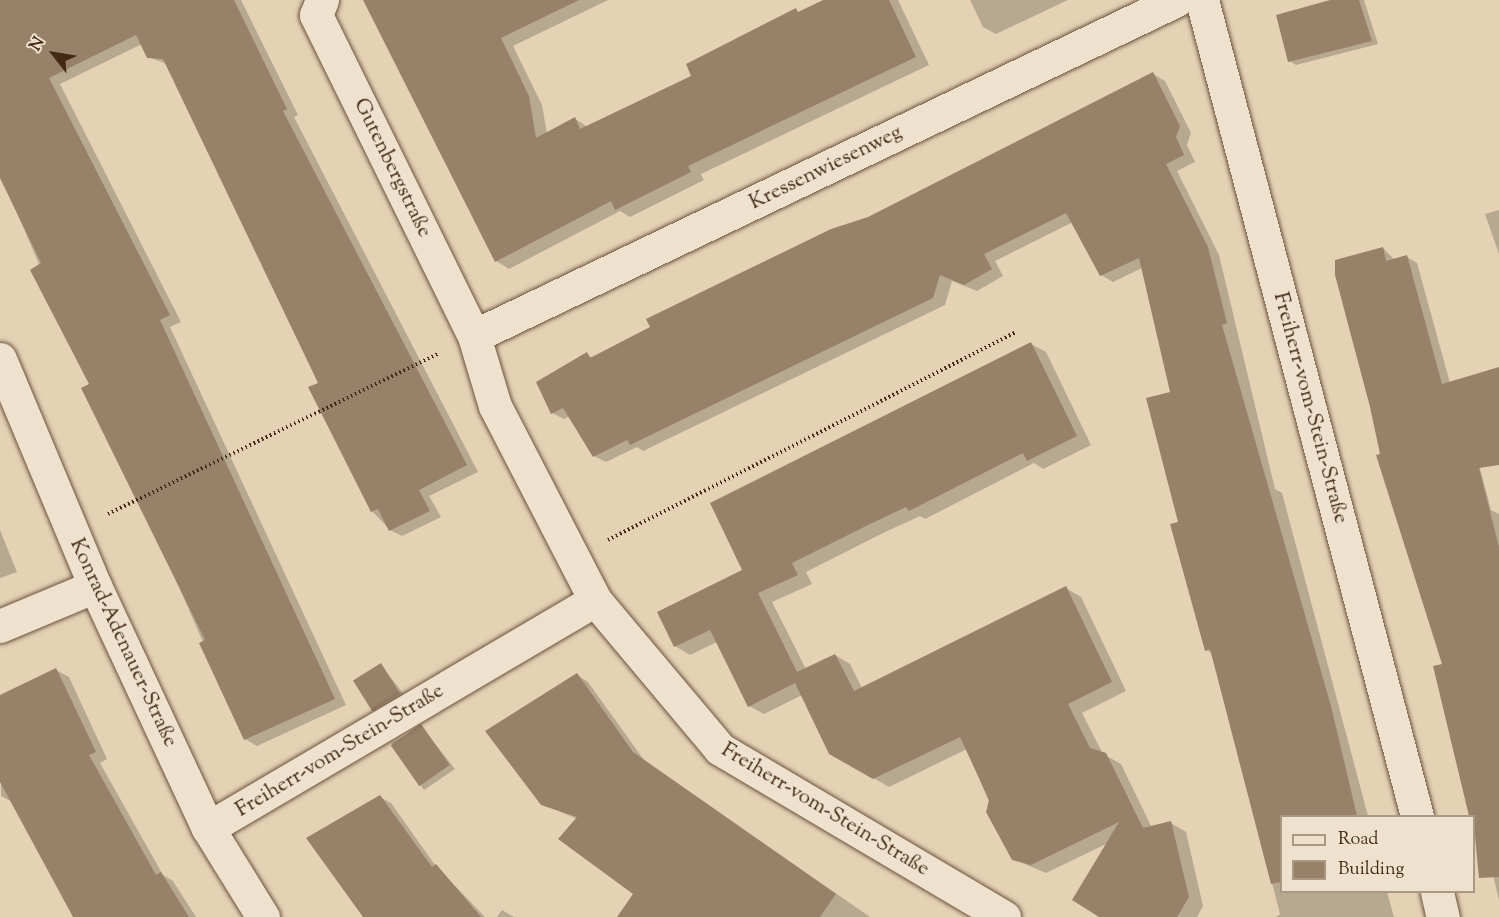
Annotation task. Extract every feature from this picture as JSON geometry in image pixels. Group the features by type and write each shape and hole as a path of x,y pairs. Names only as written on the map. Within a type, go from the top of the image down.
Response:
{"street":[{"name":"Gutenbergstraße","path":"322,0 316,15 474,336"},
{"name":"Kressenwiesenweg","path":"474,336 1177,0"},
{"name":"Freiherr-vom-Stein-Straße","path":"1202,0 1417,815"},
{"name":"Freiherr-vom-Stein-Straße","path":"474,336 495,406 595,600 720,749 1004,917"},
{"name":"Konrad-Adenauer-Straße","path":"0,359 95,586 208,828 263,917"},
{"path":"0,626 95,586"},
{"name":"Freiherr-vom-Stein-Straße","path":"208,828 595,600"},
{"path":"1437,893 1443,917"}],"path":[{"path":"573,559 1016,332"},
{"path":"72,532 474,336"}],"building":[{"path":"0,0 234,0 287,109 283,111 467,465 419,490 430,511 389,531 378,509 371,512 308,387 318,383 163,59 147,58 136,35 49,78 170,315 160,320 335,699 244,740 199,643 205,640 81,388 89,384 30,270 41,263 0,178"},
{"path":"363,0 579,0 501,38 529,96 536,138 575,117 580,129 691,76 686,64 796,8 798,12 823,0 889,0 916,57 688,166 691,172 615,210 611,201 495,262"},
{"path":"1330,0 1359,0 1372,41 1288,62 1276,15"},
{"path":"1153,72 1180,126 1176,137 1184,155 1166,164 1208,247 1227,323 1222,325 1331,706 1357,815 1280,815 1280,882 1271,884 1210,649 1205,651 1170,524 1178,522 1146,398 1170,392 1139,258 1100,276 1066,213 984,254 992,269 964,285 940,275 933,298 630,445 627,440 593,457 563,408 551,414 536,382 587,352 590,358 650,327 646,319 831,229 868,217"},
{"path":"1383,247 1386,261 1407,255 1442,384 1499,367 1499,465 1479,468 1499,547 1499,877 1479,878 1475,815 1469,815 1433,666 1442,664 1376,455 1380,454 1335,275 1335,260"},
{"path":"1031,342 1077,436 1027,461 1023,453 909,511 906,507 868,525 792,563 798,575 758,593 797,672 835,654 854,691 1066,586 1112,682 1068,704 1090,748 1106,753 1143,828 1171,821 1189,897 1177,917 1099,917 1072,900 1119,822 1031,865 1012,860 986,812 989,800 960,737 873,779 829,754 795,683 748,707 710,630 674,647 657,612 742,570 710,503"},
{"path":"381,663 400,694 372,711 353,680"},
{"path":"56,668 96,752 89,755 156,875 161,872 189,917 73,917 0,782 0,695"},
{"path":"577,673 633,752 836,894 820,917 617,917 633,894 558,839 577,817 541,805 485,731"},
{"path":"421,724 450,765 419,786 391,745"},
{"path":"380,795 432,867 436,864 481,917 363,917 306,838"}]}
